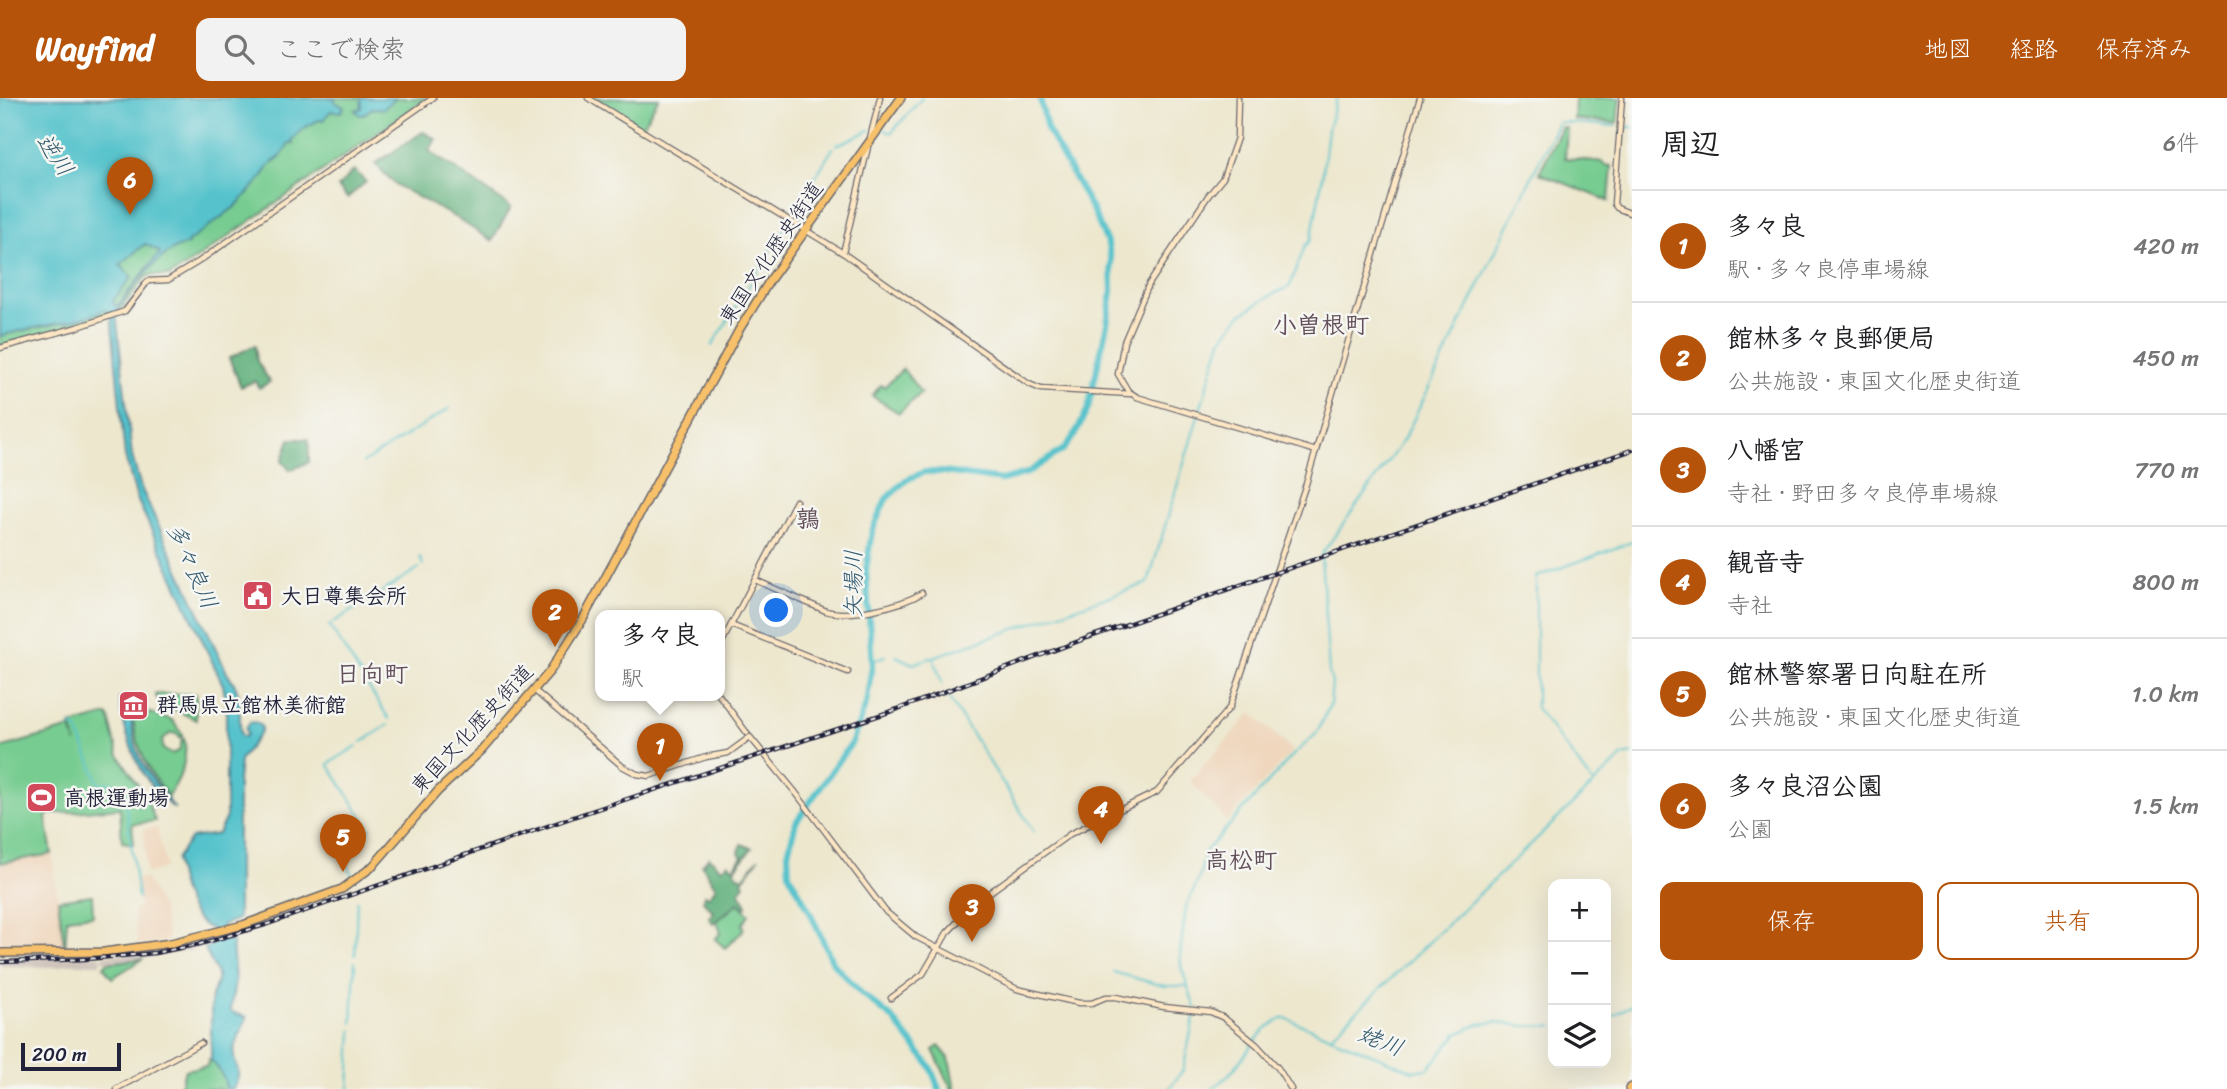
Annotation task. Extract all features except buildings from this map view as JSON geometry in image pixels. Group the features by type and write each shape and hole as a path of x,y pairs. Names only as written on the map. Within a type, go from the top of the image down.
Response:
{"highway":[{"name":"東国文化歴史街道","path":"0,953 104,952 171,943 225,930 324,897 360,877 385,853 438,791 479,754 555,664 575,633 739,330 769,280 901,98"}],"street":[{"path":"0,348 121,313 128,308 148,281 168,280 198,262 433,98"},
{"path":"588,98 843,253 1029,384 1041,389 1131,394 1316,451"},
{"path":"843,253 880,98"},
{"path":"1131,394 1118,374 1124,342 1149,284 1223,178 1237,138 1238,98"},
{"path":"891,998 923,974 952,926 975,903 1057,842 1093,821 1157,792 1224,716 1237,690 1253,635 1296,515 1420,98"},
{"path":"1622,98 1614,204 1632,214"},
{"path":"725,636 796,501"},
{"path":"755,580 826,611 837,613 905,602 922,593"},
{"path":"731,625 848,672"},
{"path":"534,690 625,769 645,776 728,752 750,737 886,912 909,933 1003,984 1058,999 1087,1004 1115,997 1164,1007 1211,1012 1224,1018 1254,1043 1279,1068 1291,1089"},
{"path":"723,701 747,733"},
{"path":"116,1089 201,1043"}],"shaded area":[{"path":"1251,713 1293,750 1227,821 1190,781"},
{"path":"157,827 166,867 146,874 144,829"},
{"path":"52,854 65,951 0,950 0,863"},
{"path":"145,878 162,908 168,938 167,941 138,945 133,910 140,907 136,879"},
{"path":"212,937 213,943 208,947 143,959 107,963 101,960 100,964 68,964 58,967 0,966 0,959 100,955 100,958 103,958 104,955 141,951"}],"green space":[{"path":"0,98 427,98 183,268 169,276 146,277 120,311 0,346"},
{"path":"592,98 659,98 641,128"},
{"path":"1575,98 1620,98 1617,123 1574,119"},
{"path":"1562,127 1567,128 1565,158 1603,162 1604,165 1612,166 1609,201 1539,173"},
{"path":"423,132 436,139 429,151 511,207 492,241 396,185 375,164"},
{"path":"354,170 366,182 347,198 338,187"},
{"path":"255,345 257,361 270,382 259,388 255,381 241,387 229,358"},
{"path":"903,369 921,393 899,413 872,396 881,385 884,387"},
{"path":"290,439 309,439 309,462 290,470 282,461"},
{"path":"155,694 196,694 196,720 161,706"},
{"path":"150,713 172,720 183,735 181,738 171,733 162,740 163,749 171,754 179,751 182,740 185,742 182,770 168,796 148,768 136,737 133,715"},
{"name":"高根運動場","path":"107,715 118,754 147,799 155,821 132,824 134,844 122,842 120,808 48,814 46,818 52,854 0,863 0,748 71,728 76,743 71,725"},
{"path":"741,844 752,848 735,869 737,875 743,878 759,858 742,881 744,885 739,891 747,905 744,908 738,903 713,923 709,917 714,912 703,901 704,895 709,896 716,888 702,865 709,857 721,869 728,863 734,868 742,856 739,853"},
{"path":"92,895 93,915 67,918 65,951 58,900"},
{"path":"738,903 749,914 742,925 742,932 725,948 715,939 721,933 717,921"},
{"path":"143,959 112,978 104,967 107,963"},
{"path":"939,1046 949,1058 955,1089 952,1089 933,1050"},
{"path":"209,1059 221,1072 226,1089 179,1089 185,1070 207,1066"}],"water":[{"name":"逆川","path":"0,98 335,98 335,102 344,107 341,112 331,111 323,120 302,129 292,140 293,144 289,144 236,206 188,244 178,247 157,262 137,283 116,313 132,456 141,488 236,689 241,735 247,735 246,728 250,722 258,723 262,728 240,760 238,919 222,925 225,939 232,942 235,982 230,1010 247,1017 234,1050 238,1076 232,1089 226,1089 221,1073 211,1060 211,997 217,974 205,949 215,943 212,929 204,925 191,910 179,879 176,859 191,838 218,834 226,817 226,702 223,685 137,499 125,456 111,314 105,310 80,319 0,336","holes":["145,244 160,252 118,305 114,305 113,301 132,277 120,265"]},
{"path":"361,98 396,98 383,109 372,108 360,115 355,110 362,108"},
{"path":"130,698 133,733 140,759 175,809 152,787 136,760 119,699"}],"waterway":[{"path":"884,129 891,133 922,98"},
{"name":"矢場川","path":"939,1089 930,1066 893,1019 861,993 833,963 789,874 788,853 796,822 852,742 866,704 872,666 866,570 872,531 886,499 906,480 924,472 1002,480 1027,473 1064,449 1088,409 1107,324 1112,291 1111,260 1108,245 1094,213 1047,129 1040,98"},
{"path":"896,656 913,664 1148,583 1221,340 1240,315 1290,286 1305,246 1311,240 1328,129 1337,98"},
{"path":"1559,122 1616,126"},
{"path":"1195,1008 1181,966 1180,954 1186,907 1199,878 1206,851 1290,758 1316,734 1330,705 1332,683 1321,555 1404,439 1558,123"},
{"path":"1624,127 1632,127"},
{"path":"837,145 870,130"},
{"path":"712,346 833,148"},
{"path":"363,463 450,408"},
{"path":"1593,783 1536,708 1536,577 1632,542"},
{"path":"420,557 423,565"},
{"path":"363,604 419,568"},
{"path":"358,607 329,625 389,719"},
{"path":"872,661 885,656"},
{"path":"933,657 942,683"},
{"path":"947,695 1034,832"},
{"path":"362,742 388,725"},
{"path":"71,726 77,729 99,784 114,783 124,791 138,898"},
{"path":"341,848 370,829 328,764 357,746"},
{"path":"1331,1036 1623,756 1632,754"},
{"path":"342,852 353,877"},
{"path":"355,955 357,901"},
{"path":"352,1023 355,962"},
{"path":"1113,972 1164,986 1187,986"},
{"name":"姥川","path":"1611,1016 1632,1006"},
{"path":"1169,1089 1183,1070 1195,1013"},
{"name":"姥川","path":"1212,1089 1231,1073 1262,1033 1285,1018 1413,1071 1428,1069 1457,1034 1479,1024 1496,1022 1548,1026"},
{"path":"349,1089 352,1030"}],"railway":[{"path":"0,962 155,953 200,944 265,925 582,814 898,709 1087,638 1632,450"}],"place":[{"name":"多々良沼公園","path":"130,215"},
{"name":"大日尊集会所","path":"258,596"},
{"name":"館林多々良郵便局","path":"555,647"},
{"name":"群馬県立館林美術館","path":"134,705"},
{"name":"多々良","path":"660,781"},
{"name":"高根運動場","path":"41,798"},
{"name":"観音寺","path":"1101,844"},
{"name":"館林警察署日向駐在所","path":"343,872"},
{"name":"八幡宮","path":"972,942"}],"district":[{"name":"小曽根町","path":"1321,325"},
{"name":"鶉","path":"808,519"},
{"name":"日向町","path":"372,674"},
{"name":"高松町","path":"1241,860"}],"water label":[{"name":"多々良川","path":"192,566"}]}
